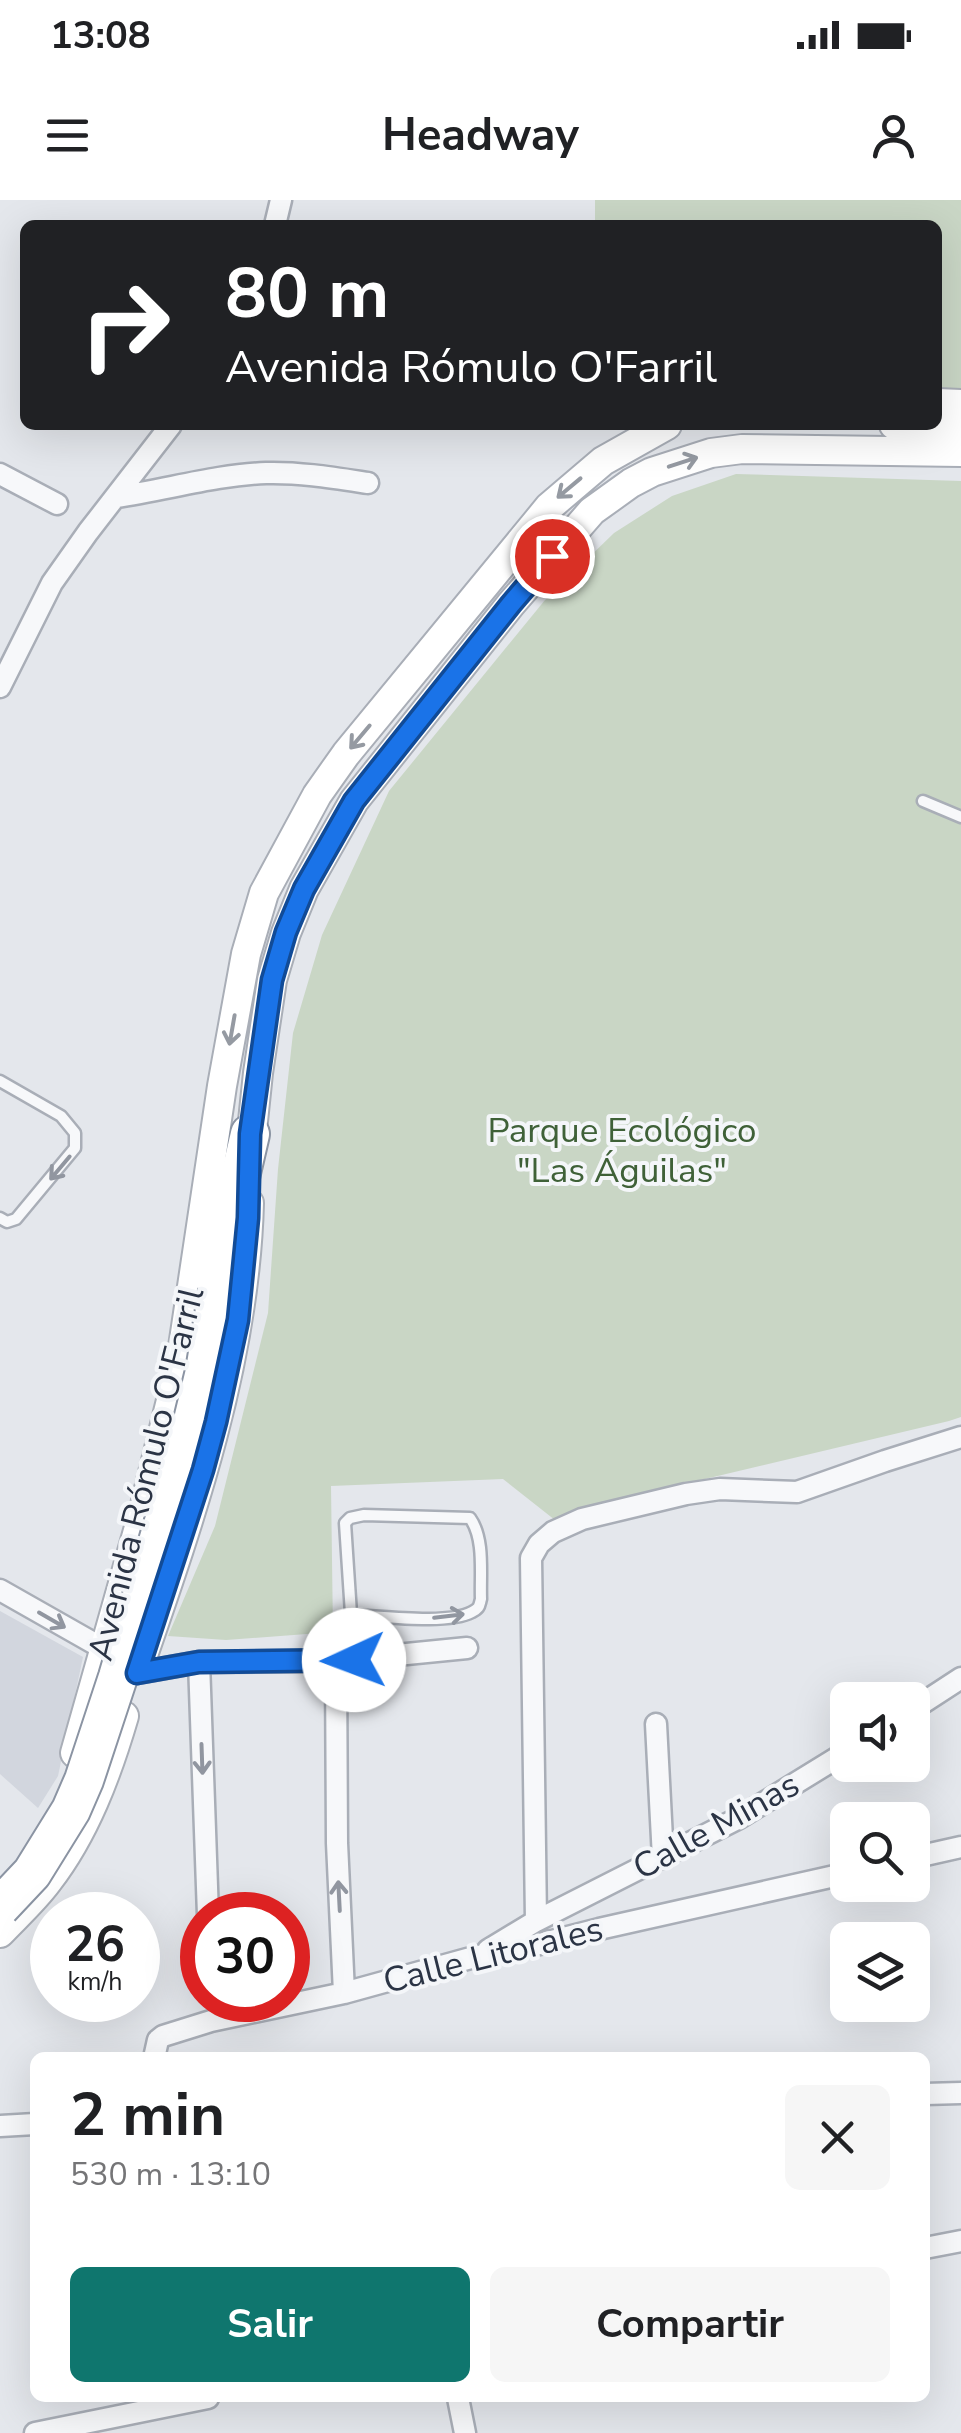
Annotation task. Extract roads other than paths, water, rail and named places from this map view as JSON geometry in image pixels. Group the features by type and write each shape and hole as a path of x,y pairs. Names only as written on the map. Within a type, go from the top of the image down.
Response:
{"highway":[{"path":"1,1885 32,1873 71,1810 84,1780 189,1437 250,1134"}],"main road":[{"name":"Avenida Rómulo O'Farril","path":"1,1885 42,1829 74,1758 143,1514 182,1360 231,1035 246,954 264,893 308,812 346,754 524,535 566,490 626,446 659,430"},
{"name":"Avenida Rómulo O'Farril","path":"0,1934 48,1882 104,1780 203,1470 238,1320 248,1218 250,1134 272,980 304,889 354,801 511,604 592,510 631,483 711,453 742,449 961,452"},
{"path":"106,1642 127,1656 146,1646"}],"street":[{"path":"0,687 52,583 168,430"},
{"path":"116,497 267,473 368,483"},
{"path":"0,474 57,504"},
{"path":"536,1920 532,1558 539,1544 553,1532 582,1520 686,1494 720,1489 797,1492 961,1437"},
{"path":"0,1590 106,1642 117,1672 137,1673 199,1662 345,1660 467,1648"},
{"path":"344,1993 336,1843 345,1660"},
{"path":"199,1662 207,1892"},
{"path":"930,1698 961,1678"},
{"path":"656,1724 662,1858"},
{"name":"Calle Minas","path":"478,1956 536,1920 739,1818 830,1762"},
{"path":"930,1854 961,1847"},
{"name":"Calle Litorales","path":"310,1997 344,1993 478,1956 830,1877"},
{"name":"Calle Litorales","path":"155,2052 158,2040 189,2022"},
{"path":"930,2094 961,2093"},
{"path":"0,2126 30,2124"},
{"path":"930,2247 961,2240"},
{"path":"36,2433 188,2402"},
{"path":"459,2402 465,2433"}],"lane":[{"path":"923,801 961,817"},
{"path":"0,1082 61,1116 75,1133 76,1148 16,1219 7,1222 0,1218"},
{"path":"345,1660 352,1615 346,1523 350,1518 470,1518 476,1525 480,1606 472,1612 444,1618 352,1615"}],"park label":[{"name":"Parque Ecológico \"Las Águilas\"","path":"622,1150"}]}
